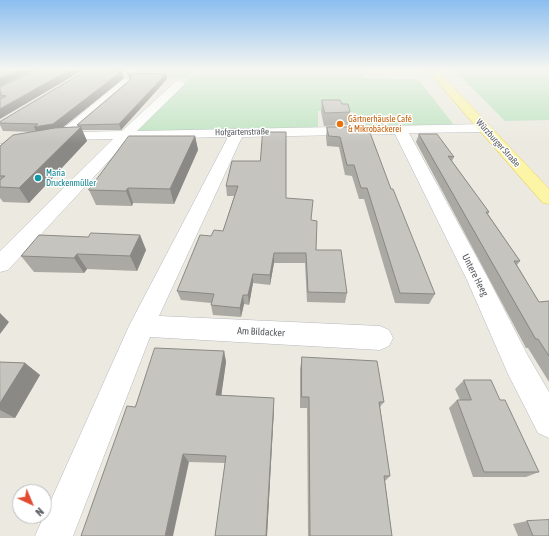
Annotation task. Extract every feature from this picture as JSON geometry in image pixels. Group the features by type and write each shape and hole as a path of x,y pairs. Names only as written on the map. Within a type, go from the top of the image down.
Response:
{"main road":[{"name":"Würzburger Straße","path":"454,94 549,199"}],"street":[{"path":"62,136 112,94"},
{"path":"0,264 125,135 168,94"},
{"name":"Hofgartenstraße","path":"0,148 62,136 485,128"},
{"name":"Untere Heeg","path":"400,130 478,280 518,365 549,422"},
{"path":"54,536 142,326 237,132"},
{"name":"Am Bildacker","path":"142,326 380,338"}],"green space":[{"path":"173,94 430,94 454,125 359,128 353,112 318,111 318,127 131,132"},
{"path":"478,94 549,94 549,120 505,121"}],"building":[{"path":"27,94 0,109 0,99 6,96 0,95"},
{"path":"47,94 92,94 53,124 34,127 38,124 0,122"},
{"path":"113,94 147,94 119,124 77,125"},
{"path":"322,100 340,100 342,104 348,104 350,112 325,113"},
{"path":"81,127 19,188 0,187 0,180 5,176 0,176 0,146 13,135 55,128"},
{"path":"327,127 353,127 354,130 369,130 391,189 393,189 435,294 400,293 367,188 361,188 354,165 347,165 340,137 329,136"},
{"path":"263,132 286,132 286,198 313,200 311,220 317,221 316,250 341,250 347,293 308,292 306,253 274,253 270,275 253,274 248,295 243,295 240,308 211,305 214,294 177,291 200,235 211,236 214,230 223,231 238,186 226,186 232,161 260,161"},
{"path":"419,134 437,134 454,157 448,156 489,212 486,212 520,261 514,261 539,302 549,301 549,356 538,339 536,339"},
{"path":"129,136 195,136 170,189 128,188 126,191 89,190"},
{"path":"91,233 140,235 130,256 77,254 74,258 21,256 39,235 88,237"},
{"path":"155,348 224,351 216,395 274,398 266,536 215,536 226,456 183,454 165,536 81,536 127,406 135,407"},
{"path":"302,357 377,361 384,402 379,402 390,476 384,476 392,536 310,536 309,397 302,397"},
{"path":"0,362 25,363 0,403"},
{"path":"464,380 491,380 500,400 505,400 539,472 484,472 457,400 471,400"},
{"path":"549,520 549,536 533,536 527,521"}],"place":[{"name":"Gärtnerhäusle Café & Mikrobäckerei","path":"340,124"},
{"name":"Maria Druckenmüller","path":"38,178"}]}
